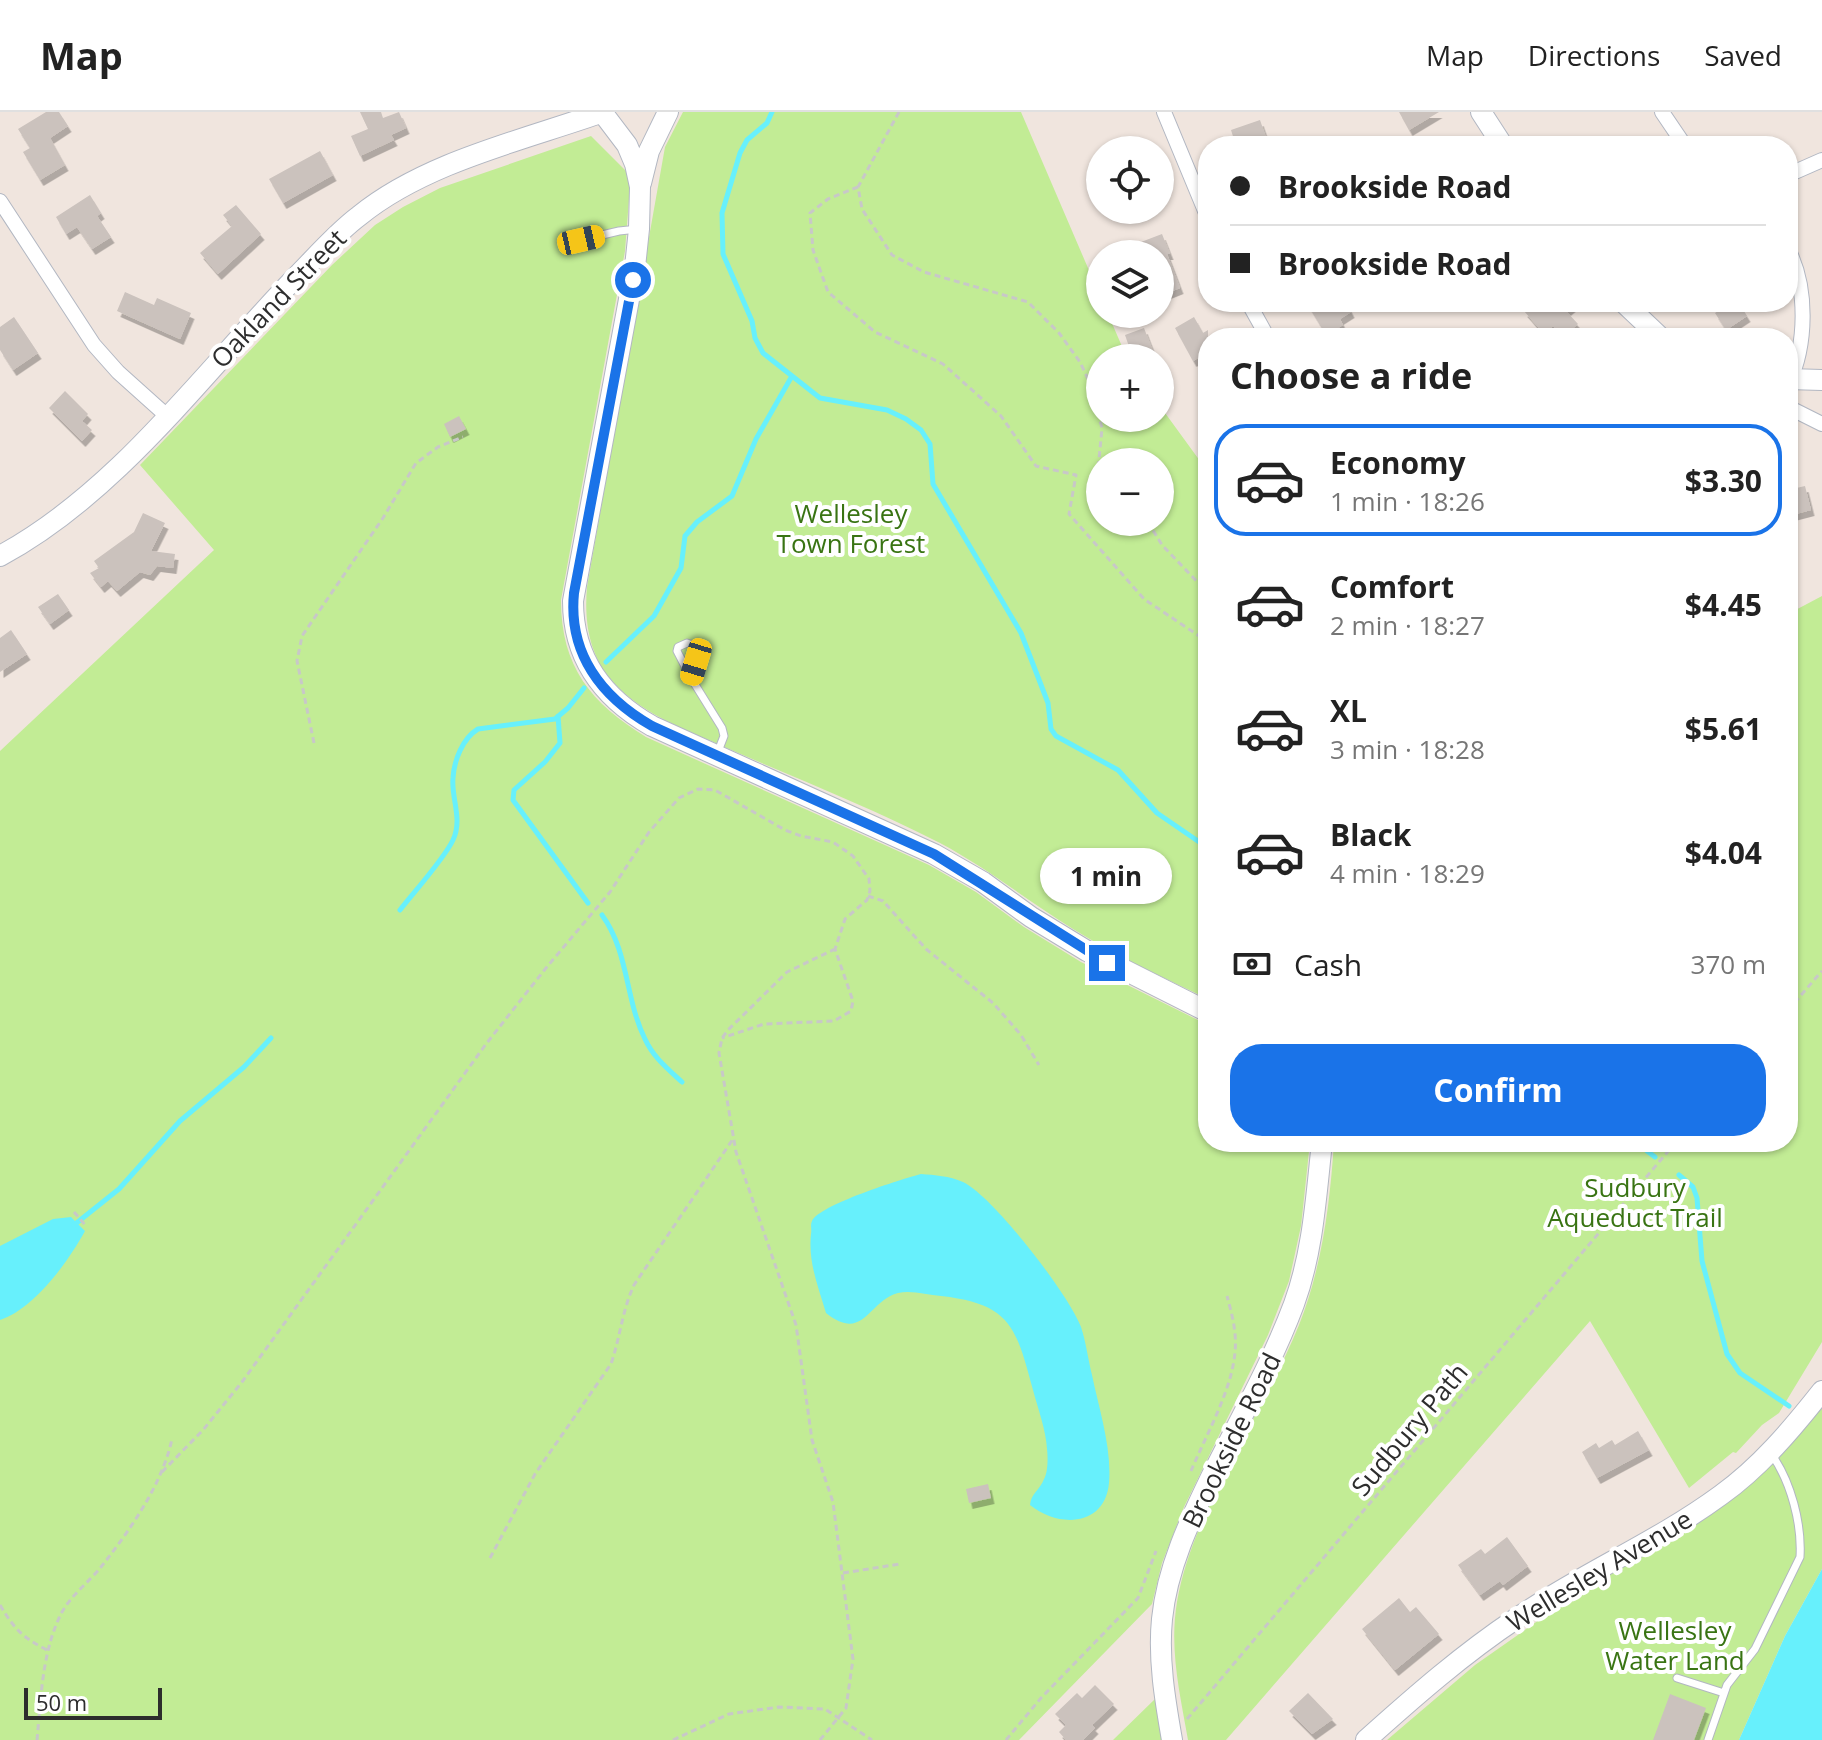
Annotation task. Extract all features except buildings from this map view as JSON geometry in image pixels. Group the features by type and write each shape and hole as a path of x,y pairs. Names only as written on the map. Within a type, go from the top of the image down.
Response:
{"street":[{"path":"603,112 631,155 640,187"},
{"name":"Oakland Street","path":"0,556 46,528 77,503 167,416 318,254 371,207 438,171 603,112"},
{"path":"668,112 649,151 640,187 633,280 575,585 574,625 585,662 612,699 652,726 934,854 983,882 1031,917 1087,951 1198,1007"},
{"path":"1164,112 1198,194"},
{"path":"1481,112 1497,136"},
{"path":"1662,112 1678,136"},
{"path":"1798,171 1822,160"},
{"path":"0,201 94,345 118,372 167,416"},
{"path":"1798,274 1801,341 1798,351"},
{"path":"1634,312 1650,328"},
{"path":"1798,381 1822,380"},
{"path":"1798,412 1822,424"},
{"name":"Brookside Road","path":"1172,1738 1164,1688 1161,1639 1168,1583 1195,1511 1294,1303 1313,1228 1321,1152"},
{"name":"Wellesley Avenue","path":"1366,1740 1432,1681 1486,1640 1530,1610 1711,1502 1740,1480 1770,1452 1822,1391"}],"lane":[{"path":"581,240 639,229"},
{"path":"691,678 722,728 724,736 716,756"},
{"path":"1708,1740 1724,1693 1760,1640 1800,1557 1788,1487 1770,1452"},
{"path":"1677,1678 1724,1693"}],"path":[{"path":"899,112 858,187 862,209 892,255 924,272 1028,302 1059,333 1080,362 1089,381 1102,428 1100,448"},
{"path":"858,187 828,199 810,213 813,250 828,292 875,332 943,364 1001,416 1036,466 1076,475 1069,514 1144,599 1198,635"},
{"path":"314,743 297,661 302,636 383,518 416,463 438,447 463,437"},
{"path":"1157,536 1198,583"},
{"path":"37,1740 42,1683 63,1611 119,1542 162,1472 203,1430 242,1382 486,1044 610,892 649,832 679,798 698,789 715,790 785,830 833,842 853,856 869,879 868,896 845,919 835,949 853,1001 848,1014 829,1021 764,1024 722,1038"},
{"path":"868,896 883,901 926,949 993,1003 1021,1035 1039,1065"},
{"path":"820,1740 848,1700 853,1659 833,1502 812,1440 796,1325 744,1182 719,1062 722,1038 742,1014 787,972 835,949"},
{"path":"1799,997 1822,971"},
{"path":"490,1558 535,1474 611,1364 625,1306 634,1285 733,1139"},
{"name":"Sudbury Path","path":"1172,1738 1668,1152"},
{"path":"74,1212 86,1226"},
{"path":"1189,1476 1225,1390 1235,1353 1234,1322 1227,1296"},
{"path":"162,1472 172,1439"},
{"path":"1006,1740 1041,1698 1138,1598 1160,1542"},
{"path":"843,1573 900,1564"},
{"path":"0,1605 15,1630 49,1651"},
{"path":"673,1740 729,1714 779,1707 821,1708 839,1716 872,1740"}],"green space":[{"name":"Wellesley Town Forest","path":"683,112 1021,112 1086,263 1086,328 1114,328 1121,344 1086,344 1086,432 1174,432 1174,425 1198,458 1198,994 1089,939 940,843 653,714 626,695 606,673 590,638 586,613 587,587 665,147"},
{"path":"591,136 626,171 630,186 625,251 561,600 562,624 573,664 595,696 646,737 929,865 976,892 1024,927 1081,962 1198,1020 1198,1152 1309,1152 1301,1226 1289,1281 1268,1335 1184,1507 1162,1563 1152,1604 1019,1740 0,1740 0,751 214,550 140,465 332,265 375,225 440,188"},
{"name":"Sudbury Aqueduct Trail","path":"1822,596 1822,1342 1779,1413 1762,1425 1736,1453 1733,1452 1689,1488 1590,1321 1226,1740 1188,1740 1176,1671 1174,1637 1177,1602 1185,1567 1213,1497 1284,1359 1307,1303 1324,1235 1333,1152 1798,1152 1798,609"},
{"name":"Wellesley Water Land","path":"1822,1394 1822,1569 1785,1636 1739,1740 1387,1740 1475,1665 1559,1606 1692,1521"},
{"path":"1155,1699 1162,1740 1113,1740"}],"water":[{"path":"921,1174 952,1178 976,1191 1029,1248 1074,1312 1084,1339 1109,1456 1106,1498 1090,1515 1066,1520 1030,1505 1046,1473 1048,1456 1045,1434 1015,1335 1007,1322 996,1313 983,1305 964,1300 909,1292 888,1297 858,1322 849,1324 826,1313 812,1264 812,1221 845,1200"},
{"path":"71,1217 85,1231 69,1256 37,1295 0,1320 0,1246 53,1219"},
{"path":"1822,1569 1822,1740 1739,1740 1785,1636"}],"waterway":[{"path":"772,112 767,123 747,140 740,153 722,213 723,254 763,353 820,398 887,410 921,430 930,444 933,484 1021,633 1048,703 1051,729 1056,736 1118,770 1157,813 1198,841"},
{"path":"606,662 654,616 681,568 685,536 697,522 732,496 756,439 792,376"},
{"path":"400,910 453,840 457,824 454,771 457,757 468,738 478,729 555,719 584,688"},
{"path":"558,716 560,743 545,762 514,790 513,800 588,903"},
{"path":"602,915 617,944 645,1039 657,1057 682,1082"},
{"path":"74,1225 119,1189 180,1121 244,1067 271,1038"},
{"path":"1648,1152 1655,1157"},
{"path":"1679,1175 1693,1187 1697,1198 1702,1261 1727,1354 1740,1373 1789,1406"}],"route":[{"path":"633,280 574,593 573,617 577,640 593,676 612,699 634,716 678,739 934,854 983,882 1049,929 1107,963"}]}
